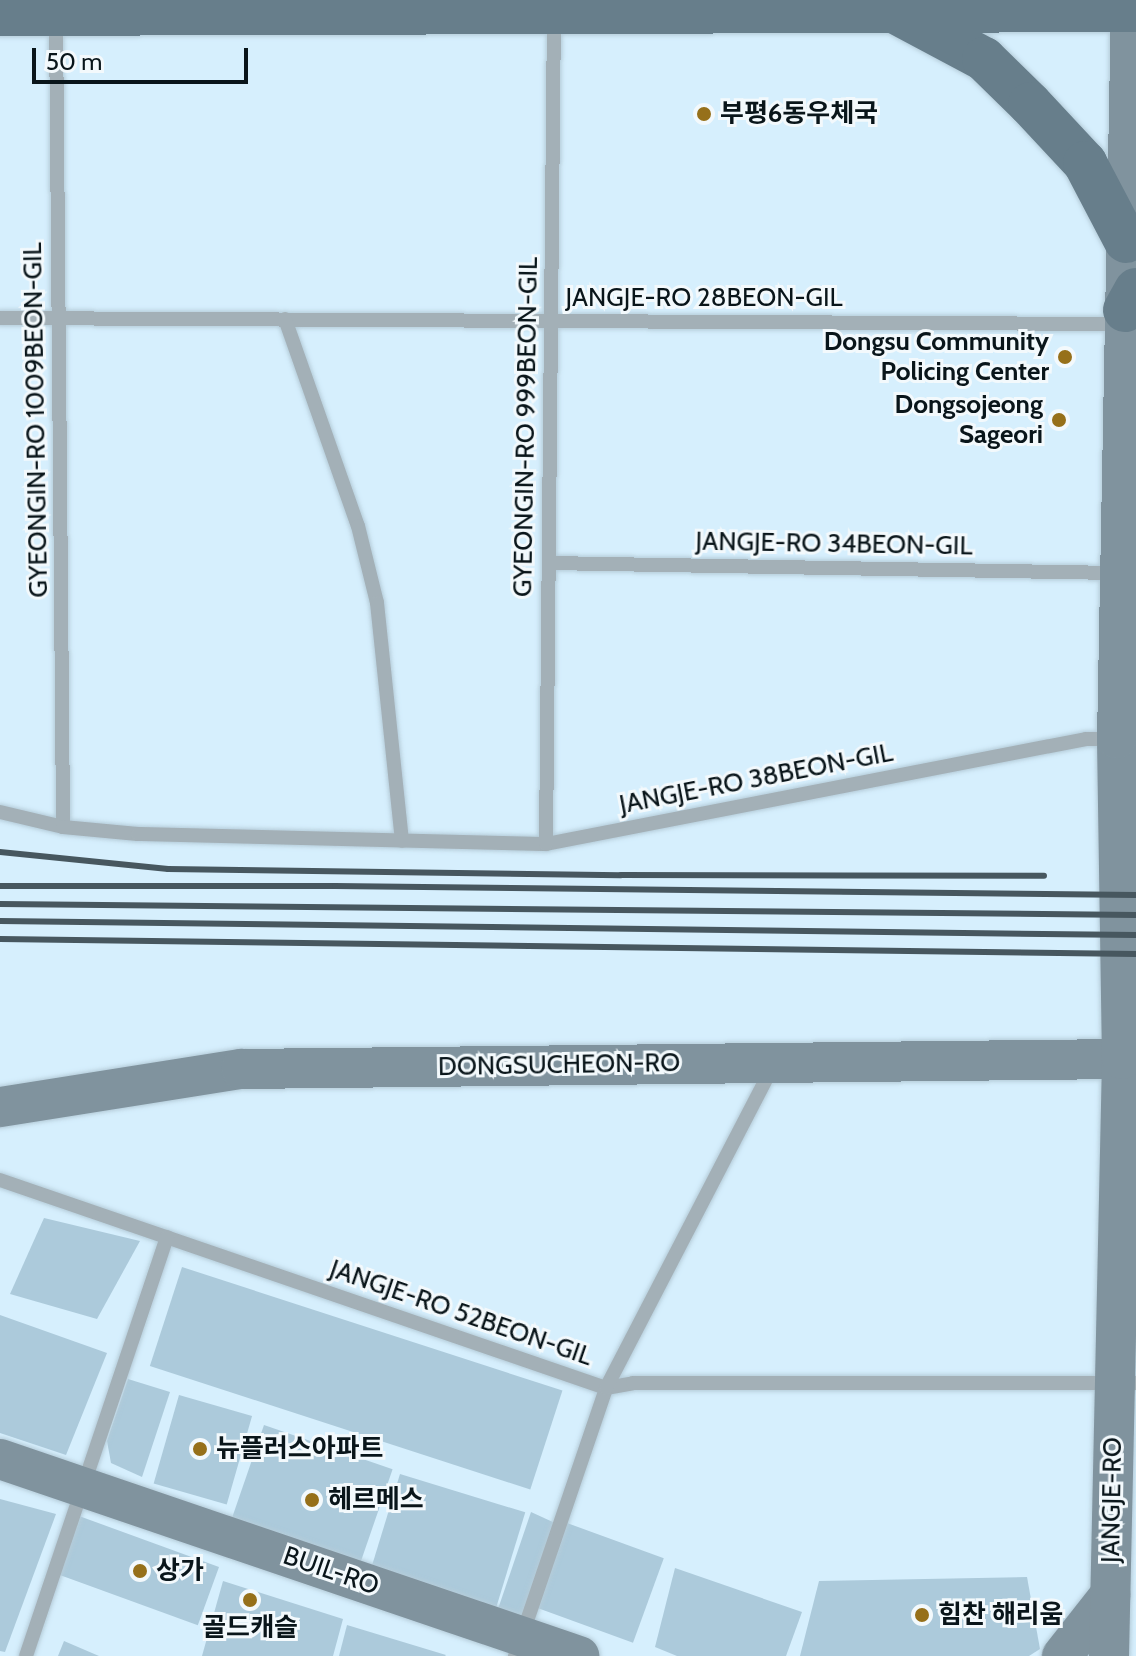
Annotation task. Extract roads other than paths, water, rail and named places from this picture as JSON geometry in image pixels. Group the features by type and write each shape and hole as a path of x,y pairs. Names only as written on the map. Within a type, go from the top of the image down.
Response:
{"main road":[{"path":"0,14 475,6 554,11 899,5 1133,7"},
{"path":"899,5 984,59 1030,104 1085,163 1126,241"}],"street":[{"name":"JANGJE-RO","path":"1109,1656 1123,1609 1129,1064 1126,738 1119,573 1128,308 1126,241 1133,7"},
{"name":"DONGSUCHEON-RO","path":"0,1107 241,1069 774,1063 1129,1064"},
{"name":"BUIL-RO","path":"0,1459 518,1646 579,1656"},
{"path":"1062,1656 1123,1609"}],"lane":[{"name":"GYEONGIN-RO 999BEON-GIL","path":"546,844 554,11"},
{"name":"GYEONGIN-RO 1009BEON-GIL","path":"56,13 63,827"},
{"name":"JANGJE-RO 28BEON-GIL","path":"0,318 551,321 1128,308"},
{"path":"285,319 358,526 377,603 402,841"},
{"name":"JANGJE-RO 34BEON-GIL","path":"549,563 1119,573"},
{"name":"JANGJE-RO 38BEON-GIL","path":"0,812 63,827 138,834 546,844 1086,739 1126,738"},
{"path":"518,1646 606,1388 774,1063"},
{"name":"JANGJE-RO 52BEON-GIL","path":"0,1180 606,1388 633,1383 1125,1383"},
{"path":"26,1656 167,1237"}],"railway":[{"path":"0,852 168,869 1044,876"},
{"path":"0,886 335,886 1136,895"},
{"path":"0,904 1136,915"},
{"path":"0,921 1136,935"},
{"path":"0,939 1136,954"}],"place":[{"name":"부평6동우체국","path":"704,114"},
{"name":"Dongsu Community Policing Center","path":"1065,357"},
{"name":"Dongsojeong Sageori","path":"1059,420"},
{"name":"뉴플러스아파트","path":"200,1449"},
{"name":"헤르메스","path":"312,1500"},
{"name":"상가","path":"140,1571"},
{"name":"골드캐슬","path":"250,1600"},
{"name":"힘찬 해리움","path":"922,1615"}]}
